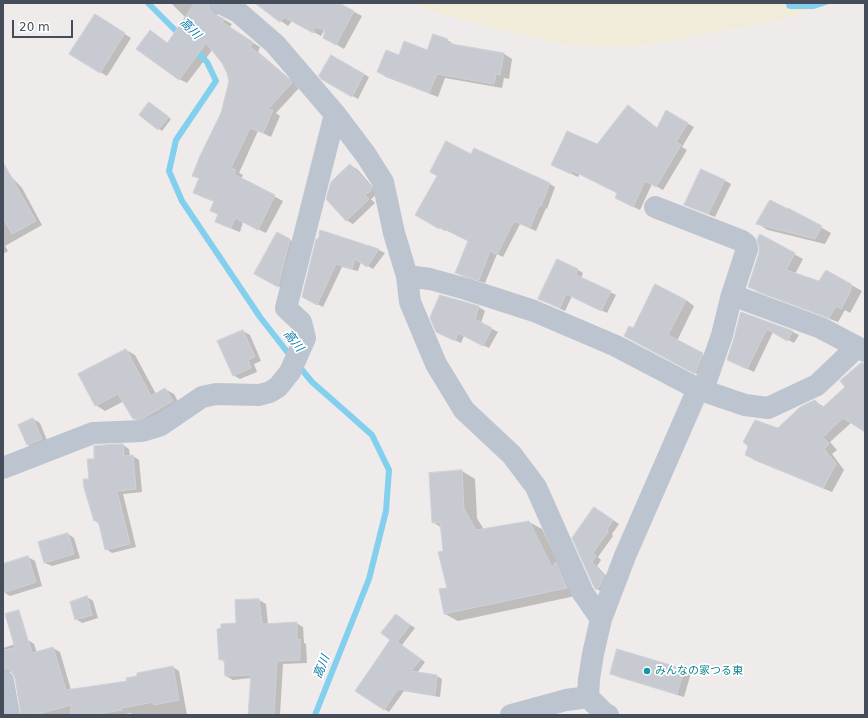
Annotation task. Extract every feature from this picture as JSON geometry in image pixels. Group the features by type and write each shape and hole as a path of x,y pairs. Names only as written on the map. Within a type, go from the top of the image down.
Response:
{"street":[{"path":"220,3 238,12 275,44 335,114 366,155 383,182 394,233 407,276 410,302 436,364 464,410 512,455 536,487 583,593 601,618"},
{"path":"3,468 94,433 142,431 161,425 202,397 216,394 260,395 270,392 278,387 290,372 305,338 301,322 286,308 335,114"},
{"path":"608,715 588,697 593,654 601,618 625,556 700,390 722,335 732,295 748,249 746,244 742,241 655,207"},
{"path":"407,276 430,279 534,311 616,346 700,390 745,406 768,408 817,385 861,349 821,328 732,295"},
{"path":"3,681 9,715"},
{"path":"511,715 566,700 588,697"}],"sand":[{"path":"412,3 788,3 786,4 790,9 814,9 780,20 687,38 627,47 567,45 493,28 422,8"}],"water":[{"path":"832,3 814,9 790,9 787,8 786,4"}],"building":[{"path":"195,3 208,3 210,10 214,14 224,19 222,22 253,42 250,47 292,83 268,109 273,110 263,133 250,128 231,168 236,170 234,174 275,195 258,230 235,218 231,228 215,222 218,214 210,211 214,201 193,193 199,178 192,176 221,113 229,81 222,63 206,43 179,80 136,49 150,30 167,43"},
{"path":"255,3 339,3 354,11 336,45 323,38 325,30 315,27 313,33 284,17 280,22"},
{"path":"95,14 125,33 100,73 69,54"},
{"path":"433,34 448,39 446,43 504,53 500,75 496,74 494,84 437,74 429,93 377,72 386,50 399,55 404,41 427,50"},
{"path":"331,55 364,74 352,97 321,79 319,76"},
{"path":"149,102 169,117 158,130 139,115"},
{"path":"628,105 657,128 666,110 688,123 676,142 681,145 656,187 645,181 633,207 615,198 617,193 573,171 571,174 551,165 567,131 597,144"},
{"path":"446,141 471,154 474,148 550,183 530,228 514,221 497,255 490,251 479,280 455,273 468,241 440,227 439,229 415,215 437,176 430,172"},
{"path":"3,162 36,221 12,234 3,218"},
{"path":"350,164 372,190 365,195 369,199 346,221 326,199 331,182"},
{"path":"701,169 725,180 708,214 684,205"},
{"path":"770,200 822,226 815,239 756,224"},
{"path":"320,230 379,249 367,267 355,259 352,269 336,264 317,305 302,297 316,239 318,239"},
{"path":"277,232 290,239 278,287 254,274"},
{"path":"760,234 795,253 786,270 819,281 826,270 851,284 851,290 841,309 836,306 829,318 748,287 759,253 757,240"},
{"path":"557,259 578,269 576,275 611,291 601,311 566,294 560,308 538,299"},
{"path":"655,284 686,300 668,335 703,353 695,374 624,336 629,326 633,328"},
{"path":"440,295 479,306 475,319 492,328 483,346 458,333 455,341 436,332 430,318"},
{"path":"741,312 793,331 787,341 767,329 747,369 727,360"},
{"path":"243,330 255,357 248,360 251,368 233,376 217,341"},
{"path":"126,349 151,396 165,388 173,401 140,419 133,419 118,394 95,406 78,374"},
{"path":"861,363 865,363 865,432 843,418 823,437 829,444 824,449 836,464 823,488 745,455 748,446 743,442 755,420 778,428 800,407 815,400 822,408 845,387 840,381"},
{"path":"33,418 42,439 27,445 18,425"},
{"path":"123,444 124,456 133,455 136,489 117,491 130,544 105,550 98,520 94,521 84,488 83,479 89,479 87,459 94,459 94,446"},
{"path":"462,470 464,509 476,530 529,521 552,567 556,562 567,588 444,614 439,589 447,588 438,552 443,551 440,522 432,523 429,473"},
{"path":"594,507 613,520 607,530 608,532 593,553 596,556 592,562 604,576 600,586 596,590 572,538"},
{"path":"68,533 74,554 44,563 38,542"},
{"path":"28,556 36,582 3,593 3,564"},
{"path":"87,596 92,615 75,620 70,602"},
{"path":"259,599 262,624 297,622 297,640 300,639 300,660 277,661 274,715 248,715 251,675 225,676 224,659 219,660 217,629 221,628 221,624 236,623 235,600"},
{"path":"19,610 32,653 53,647 66,690 127,681 126,678 137,676 137,673 173,666 179,700 154,705 154,702 122,708 122,710 91,715 71,715 71,705 35,715 21,715 15,678 8,669 3,669 3,650 15,648 5,614"},
{"path":"396,614 410,625 397,642 421,659 411,671 437,675 435,695 398,689 384,710 355,691 390,640 381,633"},
{"name":"みんなの家つる東","path":"617,649 684,669 677,694 610,674"}],"waterway":[{"name":"高川","path":"148,3 181,36"},
{"name":"高川","path":"193,48 207,62 216,81 176,140 169,171 182,201 260,317 292,358"},
{"name":"高川","path":"298,365 312,382 372,435 389,470 386,511 369,579 315,715"}],"place":[{"name":"みんなの家つる東","path":"647,671"}]}
